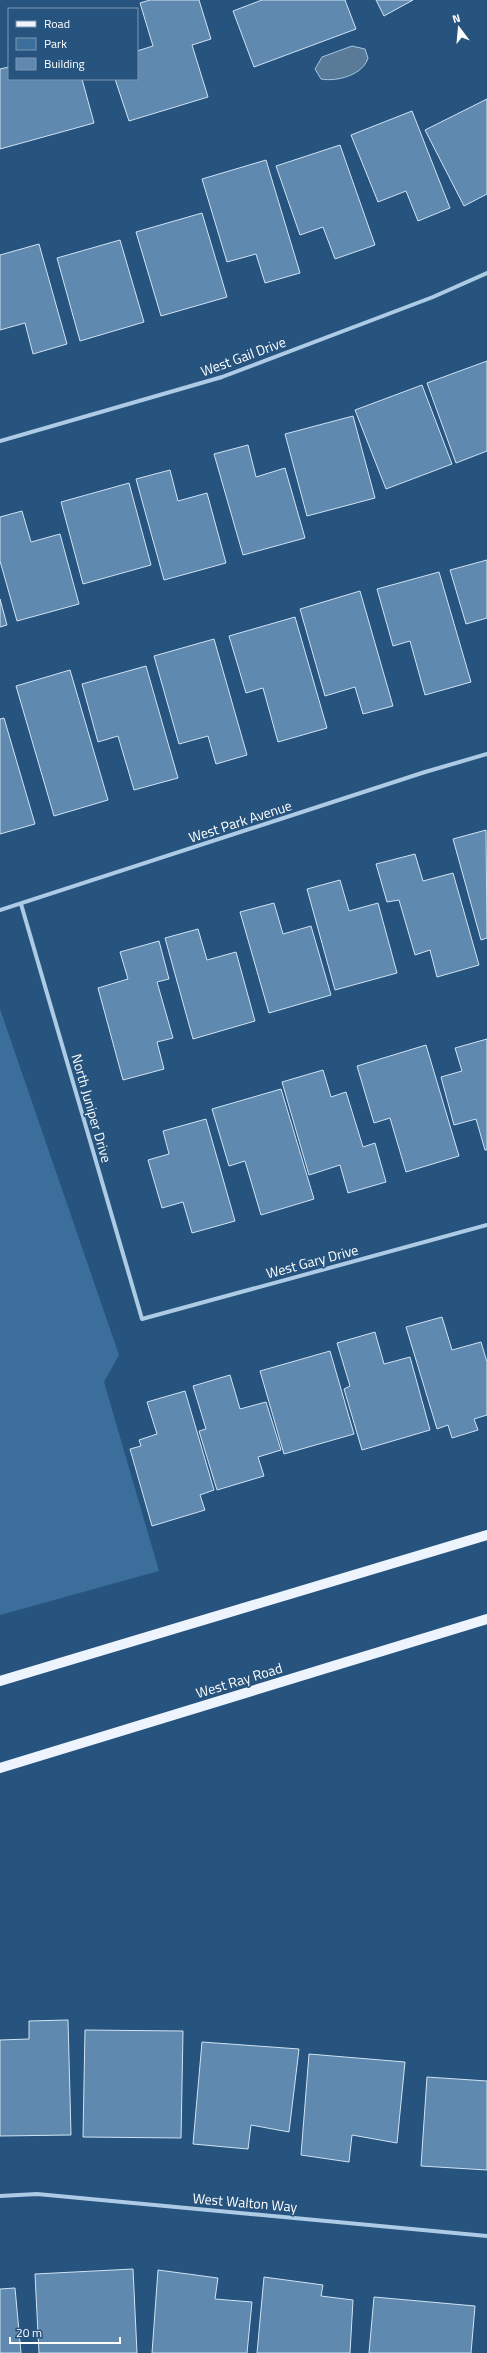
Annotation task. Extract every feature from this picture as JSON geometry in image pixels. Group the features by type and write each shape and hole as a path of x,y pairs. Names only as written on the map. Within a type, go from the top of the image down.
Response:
{"main road":[{"path":"0,1682 487,1534"},
{"name":"West Ray Road","path":"0,1768 487,1619"}],"street":[{"name":"West Gail Drive","path":"0,441 222,377 433,297 487,273"},
{"name":"West Park Avenue","path":"0,910 487,754"},
{"name":"North Juniper Drive","path":"21,904 142,1319"},
{"name":"West Gary Drive","path":"142,1319 487,1225"},
{"name":"West Walton Way","path":"0,2196 37,2194 487,2236"}],"green space":[{"path":"0,1009 119,1355 104,1382 159,1571 0,1615"}],"shaded area":[{"path":"352,46 365,49 368,58 361,69 342,78 327,80 321,79 315,69 322,57"}],"building":[{"path":"150,0 199,0 211,39 192,45 208,97 129,121 115,80 138,80 138,51 153,46 140,3"},
{"path":"262,0 345,0 356,29 254,67 233,11"},
{"path":"376,0 413,0 384,16"},
{"path":"8,67 8,80 82,80 94,123 0,149 0,69"},
{"path":"487,99 487,194 464,206 425,130"},
{"path":"412,111 450,208 418,221 406,191 378,202 351,135"},
{"path":"340,145 375,245 335,259 323,227 300,235 276,166"},
{"path":"266,160 300,273 265,283 256,254 227,262 202,179"},
{"path":"202,213 227,297 161,316 136,232"},
{"path":"120,240 144,322 80,341 57,258"},
{"path":"39,244 67,344 33,354 25,323 0,330 0,255"},
{"path":"487,361 487,451 456,463 427,383"},
{"path":"422,385 452,464 386,489 355,410"},
{"path":"353,416 375,498 307,516 285,434"},
{"path":"248,445 256,477 285,468 305,538 243,555 214,454"},
{"path":"170,470 178,501 207,493 226,563 164,580 136,479"},
{"path":"129,483 151,565 83,584 61,502"},
{"path":"22,511 31,542 60,534 79,604 17,621 0,561 0,517"},
{"path":"487,560 487,618 466,624 450,570"},
{"path":"439,572 471,682 425,695 410,641 393,646 377,589"},
{"path":"360,591 393,706 363,714 355,687 325,696 300,609"},
{"path":"0,599 7,625 0,627"},
{"path":"295,617 327,728 278,742 263,688 246,693 229,636"},
{"path":"214,639 247,755 216,764 208,736 179,744 154,656"},
{"path":"146,666 178,778 134,790 118,736 98,742 82,684"},
{"path":"70,670 108,800 54,816 16,686"},
{"path":"4,718 35,824 0,834 0,719"},
{"path":"486,830 487,938 481,940 453,839"},
{"path":"415,854 423,881 453,873 479,965 437,977 430,950 415,955 399,900 387,902 376,864"},
{"path":"340,880 349,911 378,903 397,973 335,990 307,889"},
{"path":"274,903 283,934 311,926 331,995 269,1013 240,912"},
{"path":"198,929 207,960 236,952 255,1021 193,1039 165,938"},
{"path":"159,941 169,979 157,982 173,1038 157,1042 164,1069 123,1080 98,988 128,979 120,952"},
{"path":"487,1039 487,1150 485,1150 476,1119 454,1125 441,1077 462,1071 455,1048"},
{"path":"426,1045 459,1156 406,1172 390,1118 374,1123 357,1066"},
{"path":"323,1070 331,1097 346,1092 363,1147 375,1143 386,1182 348,1193 340,1165 309,1175 282,1082"},
{"path":"281,1089 314,1199 261,1215 245,1161 229,1166 212,1109"},
{"path":"206,1119 235,1221 192,1233 183,1202 162,1208 148,1160 169,1154 163,1131"},
{"path":"442,1317 452,1350 481,1342 487,1362 487,1415 474,1419 478,1430 452,1438 448,1425 437,1429 406,1327"},
{"path":"375,1332 384,1364 410,1357 430,1430 362,1450 344,1389 350,1386 337,1343"},
{"path":"330,1351 354,1434 284,1454 260,1371"},
{"path":"230,1375 240,1409 266,1402 281,1450 258,1457 264,1476 217,1490 199,1431 206,1429 193,1386"},
{"path":"185,1391 214,1490 200,1495 205,1510 152,1526 130,1449 141,1446 139,1440 157,1434 147,1402"},
{"path":"68,2020 71,2135 0,2136 0,2040 29,2039 29,2021"},
{"path":"85,2030 183,2031 181,2138 83,2137"},
{"path":"202,2042 299,2049 289,2132 251,2125 248,2149 193,2144"},
{"path":"309,2054 405,2062 397,2143 352,2135 349,2162 301,2155"},
{"path":"427,2077 487,2081 487,2170 421,2166"},
{"path":"133,2269 137,2353 39,2353 35,2274"},
{"path":"158,2270 218,2278 215,2299 252,2302 247,2353 152,2353"},
{"path":"264,2277 323,2285 321,2296 353,2300 350,2353 257,2353"},
{"path":"15,2288 21,2353 0,2353 0,2289"},
{"path":"374,2297 475,2306 471,2353 369,2353"}]}
